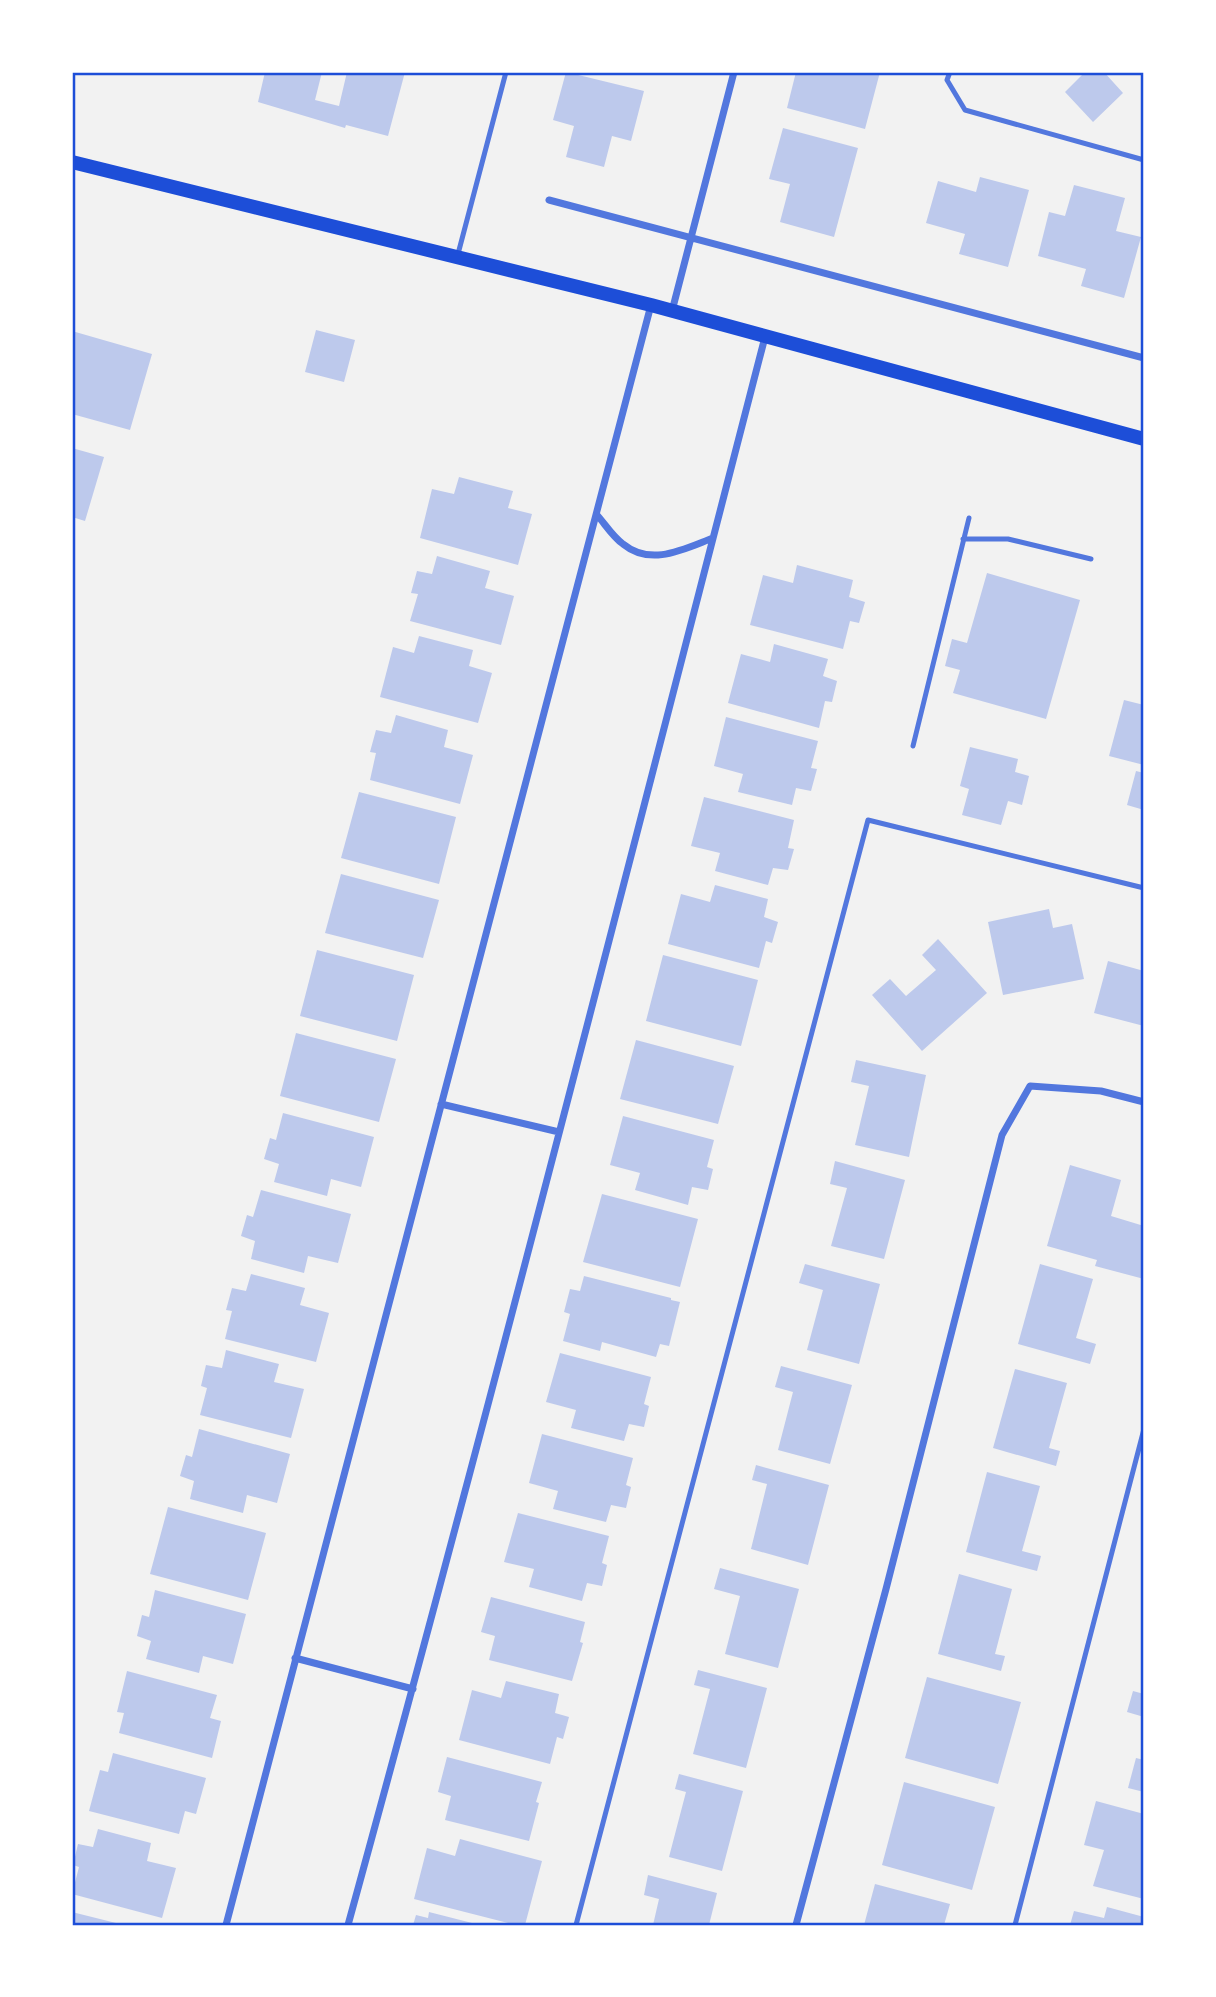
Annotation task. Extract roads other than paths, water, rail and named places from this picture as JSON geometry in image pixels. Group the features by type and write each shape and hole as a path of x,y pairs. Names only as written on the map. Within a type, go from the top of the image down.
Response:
{"main road":[{"path":"72,164 651,305 1144,439"}],"street":[{"path":"673,311 734,72"},
{"path":"549,200 1144,358"},
{"path":"226,1925 651,305"},
{"path":"348,1925 413,1689 765,337"},
{"path":"597,515 623,545 645,555 670,555 713,538"},
{"path":"796,1925 883,1602 1002,1135 1030,1086 1101,1091 1144,1102"},
{"path":"441,1104 559,1132"},
{"path":"295,1658 413,1689"}],"lane":[{"path":"457,257 506,72"},
{"path":"950,72 947,80 965,110 1144,160"},
{"path":"912,746 969,518"},
{"path":"963,539 1008,539 1091,559"},
{"path":"576,1925 868,820 1144,888"},
{"path":"1015,1925 1144,1429"}]}
